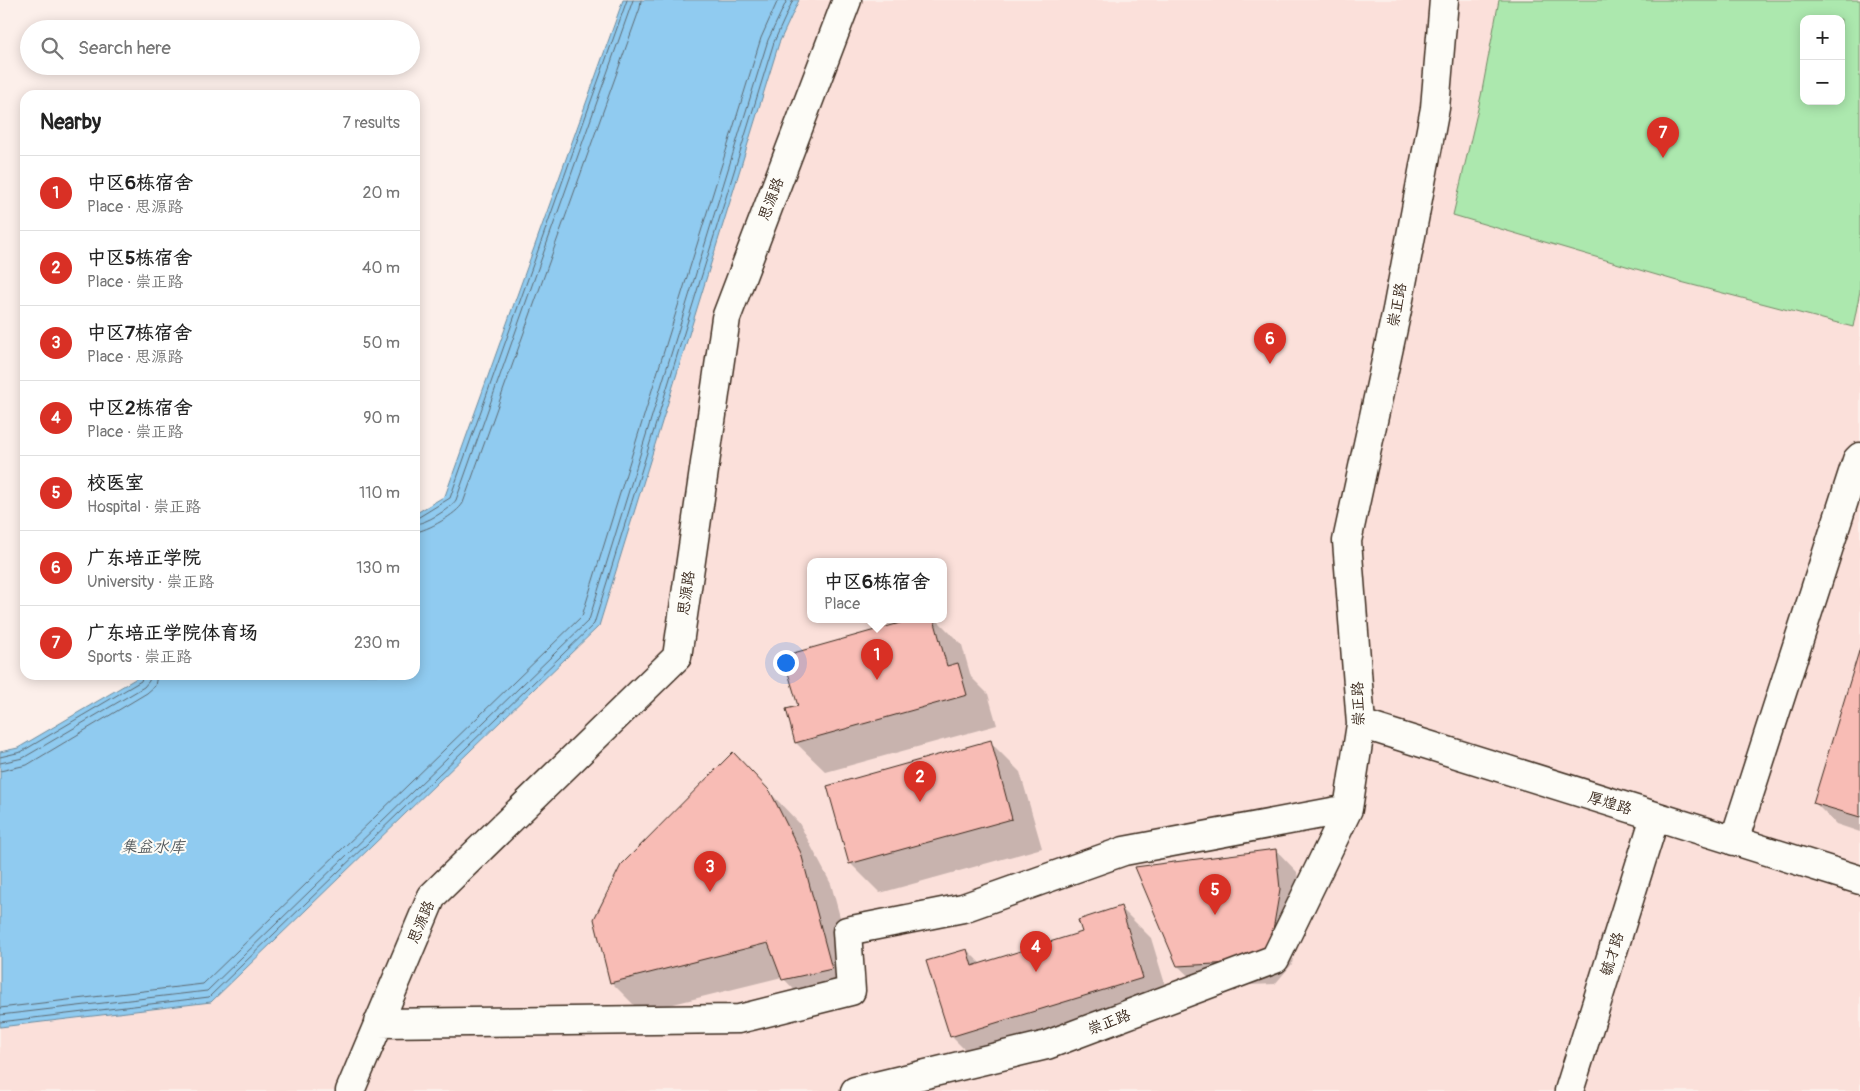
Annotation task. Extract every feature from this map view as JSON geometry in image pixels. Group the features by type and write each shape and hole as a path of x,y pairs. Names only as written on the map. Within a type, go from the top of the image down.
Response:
{"street":[{"name":"思源路","path":"350,1091 432,896 677,658 726,318 847,0"},
{"name":"崇正路","path":"855,1091 1047,1045 1275,959 1348,809 1361,724 1346,541 1397,310 1435,108 1444,0"},
{"path":"1734,841 1857,460 1860,457"},
{"name":"厚煌路","path":"1361,724 1860,880"},
{"path":"378,1024 739,1019 852,991 847,931 963,908 1124,851 1348,809"},
{"name":"毓才路","path":"1569,1091 1655,817"}],"shaded area":[{"path":"799,0 1860,0 1860,1091 0,1091 0,1027 211,1002 599,626 779,43"}],"green space":[{"path":"1499,0 1860,0 1860,291 1853,327 1677,281 1453,215 1481,96"}],"water":[{"name":"集益水库","path":"623,0 799,0 779,43 599,626 211,1002 0,1027 0,752 18,748 134,680 420,680 420,511 445,496"}],"building":[{"path":"900,623 935,623 947,666 958,663 967,695 795,743 786,709 798,706 783,656"},
{"path":"1860,648 1860,817 1813,803"},
{"path":"991,740 1012,819 849,864 827,786"},
{"path":"733,752 770,791 801,853 832,969 782,980 768,943 610,983 594,919 621,865"},
{"path":"1276,849 1280,889 1271,942 1253,962 1177,966 1135,867"},
{"path":"1121,906 1143,978 950,1037 926,961 967,949 972,966 1082,932 1078,920"}],"place":[{"name":"广东培正学院体育场","path":"1663,158"},
{"name":"广东培正学院","path":"1270,364"},
{"name":"中区6栋宿舍","path":"877,680"},
{"name":"中区5栋宿舍","path":"920,802"},
{"name":"中区7栋宿舍","path":"710,892"},
{"name":"校医室","path":"1215,915"},
{"name":"中区2栋宿舍","path":"1036,972"}]}
